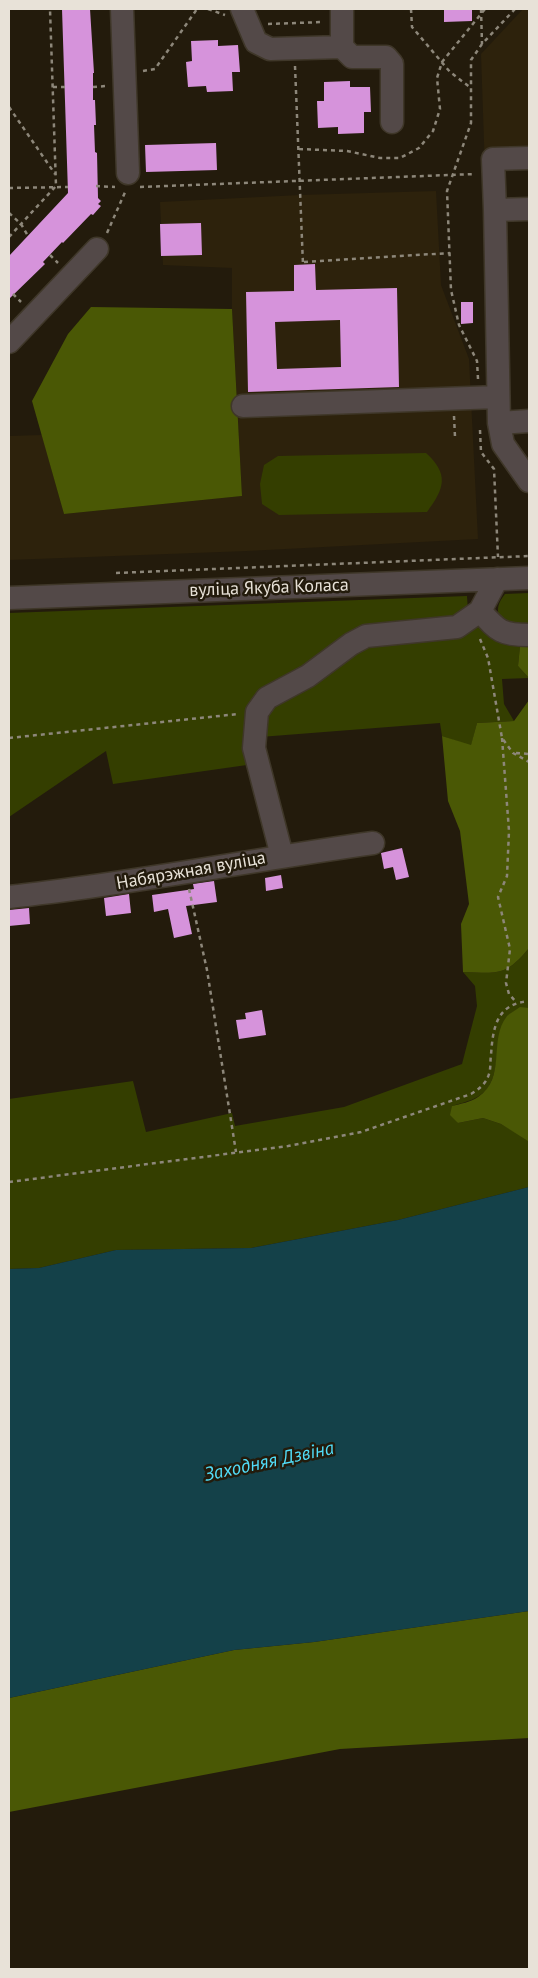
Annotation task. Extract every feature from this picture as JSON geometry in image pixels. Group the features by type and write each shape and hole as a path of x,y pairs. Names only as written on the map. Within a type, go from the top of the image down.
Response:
{"street":[{"path":"122,9 128,180"},
{"path":"342,15 342,46 352,57 386,58 392,64 392,122"},
{"path":"245,16 256,42 270,49 342,46"},
{"path":"529,158 493,159 495,210 488,398 499,423 503,444 529,481"},
{"path":"495,210 529,209"},
{"path":"9,342 97,250"},
{"path":"243,406 488,398"},
{"path":"499,423 529,422"},
{"name":"вуліца Якуба Коласа","path":"9,598 529,578"},
{"path":"282,856 254,748 257,712 267,698 308,676 351,644 366,636 458,627 475,614 497,579"},
{"path":"475,614 497,629 510,635 529,635"},
{"name":"Набярэжная вуліца","path":"9,897 86,889 282,856 373,843"}],"path":[{"path":"9,237 56,186 50,9"},
{"path":"125,74 155,69 197,9"},
{"path":"411,9 412,27 450,72 471,88"},
{"path":"480,9 482,44"},
{"path":"442,62 485,9"},
{"path":"498,557 494,469 481,452 488,398 477,361 458,324 451,290 447,191 471,123 471,60 482,44 515,9"},
{"path":"245,16 342,15"},
{"path":"294,48 303,263 450,253"},
{"path":"52,87 65,87"},
{"path":"9,107 56,175"},
{"path":"96,186 128,180 300,182 454,175"},
{"path":"97,250 128,180"},
{"path":"9,188 68,187"},
{"path":"9,213 21,224 28,236"},
{"path":"454,409 455,437"},
{"path":"108,574 529,556"},
{"path":"475,614 488,658 502,738 509,831 507,876 498,897 510,950 506,983 508,994 516,1002"},
{"path":"9,738 257,712"},
{"path":"502,738 513,753 529,762"},
{"path":"513,753 529,754"},
{"path":"186,873 207,970 236,1153"},
{"path":"9,1182 288,1146 361,1132 471,1094 480,1089 490,1073 495,1025 502,1012 516,1002 529,1001"}],"shaded area":[{"path":"523,9 529,9 529,170 485,171 481,54"},
{"path":"436,191 441,285 469,359 478,539 247,551 9,560 9,436 42,435 64,514 242,496 232,309 232,268 163,265 160,202"}],"green space":[{"path":"91,307 232,309 242,496 64,514 32,401 68,334"},
{"path":"426,453 438,468 442,481 438,496 427,512 279,515 262,504 260,484 264,465 278,456"},
{"path":"529,593 529,629 500,620 498,606 505,594"},
{"path":"467,596 469,628 480,621 508,644 520,646 518,666 529,678 502,679 504,704 514,721 477,723 471,746 442,736 440,723 260,737 261,763 113,784 106,751 9,817 9,613"},
{"path":"520,646 529,646 529,678 518,666"},
{"path":"529,700 529,948 507,969 485,973 463,972 461,924 469,904 460,831 448,801 442,736 471,745 477,723 514,721"},
{"path":"529,948 529,1008 516,1010 508,1016 500,1038 494,1076 486,1090 472,1099 452,1106 458,1123 483,1118 501,1124 529,1140 529,1187 398,1220 251,1248 116,1250 39,1268 9,1269 9,1099 133,1081 146,1132 232,1113 235,1126 344,1107 462,1064 477,1006 475,986 463,972 485,973 507,969"},
{"path":"520,1007 529,1008 528,1141 501,1124 483,1118 458,1123 450,1115 452,1106 475,1099 487,1089 495,1069 501,1026 507,1016"},
{"path":"529,1611 529,1738 340,1749 9,1812 9,1698 234,1650 314,1642"}],"water":[{"name":"Заходняя Дзвіна","path":"529,1187 529,1611 314,1642 234,1650 9,1698 9,1269 39,1268 116,1250 251,1248 398,1220"}],"building":[{"path":"62,9 90,9 94,73 93,100 95,100 96,125 94,125 95,152 97,153 98,198 101,201 98,204 101,206 62,242 43,262 45,264 9,299 9,256 68,193"},
{"path":"444,9 472,9 472,21 444,22"},
{"path":"218,40 218,46 238,45 240,72 232,72 233,91 207,92 206,86 188,87 186,62 192,61 191,41"},
{"path":"350,81 350,87 370,87 371,112 364,112 364,133 338,134 338,127 318,128 317,101 324,101 324,82"},
{"path":"216,143 217,170 146,172 145,145"},
{"path":"201,223 202,255 161,256 160,224"},
{"path":"315,264 316,290 397,288 399,387 248,392 246,292 294,291 294,265","holes":["340,320 341,367 277,369 275,322"]},
{"path":"461,302 473,302 473,323 461,324"},
{"path":"402,848 409,877 396,880 393,867 384,869 381,853"},
{"path":"281,875 283,888 266,891 265,878"},
{"path":"214,881 217,902 186,906 192,934 174,938 168,909 154,912 152,895 194,889 193,884"},
{"path":"129,894 131,913 106,916 104,898"},
{"path":"29,908 30,924 9,926 9,910"},
{"path":"262,1010 266,1035 239,1039 236,1020 246,1019 245,1013"}]}
